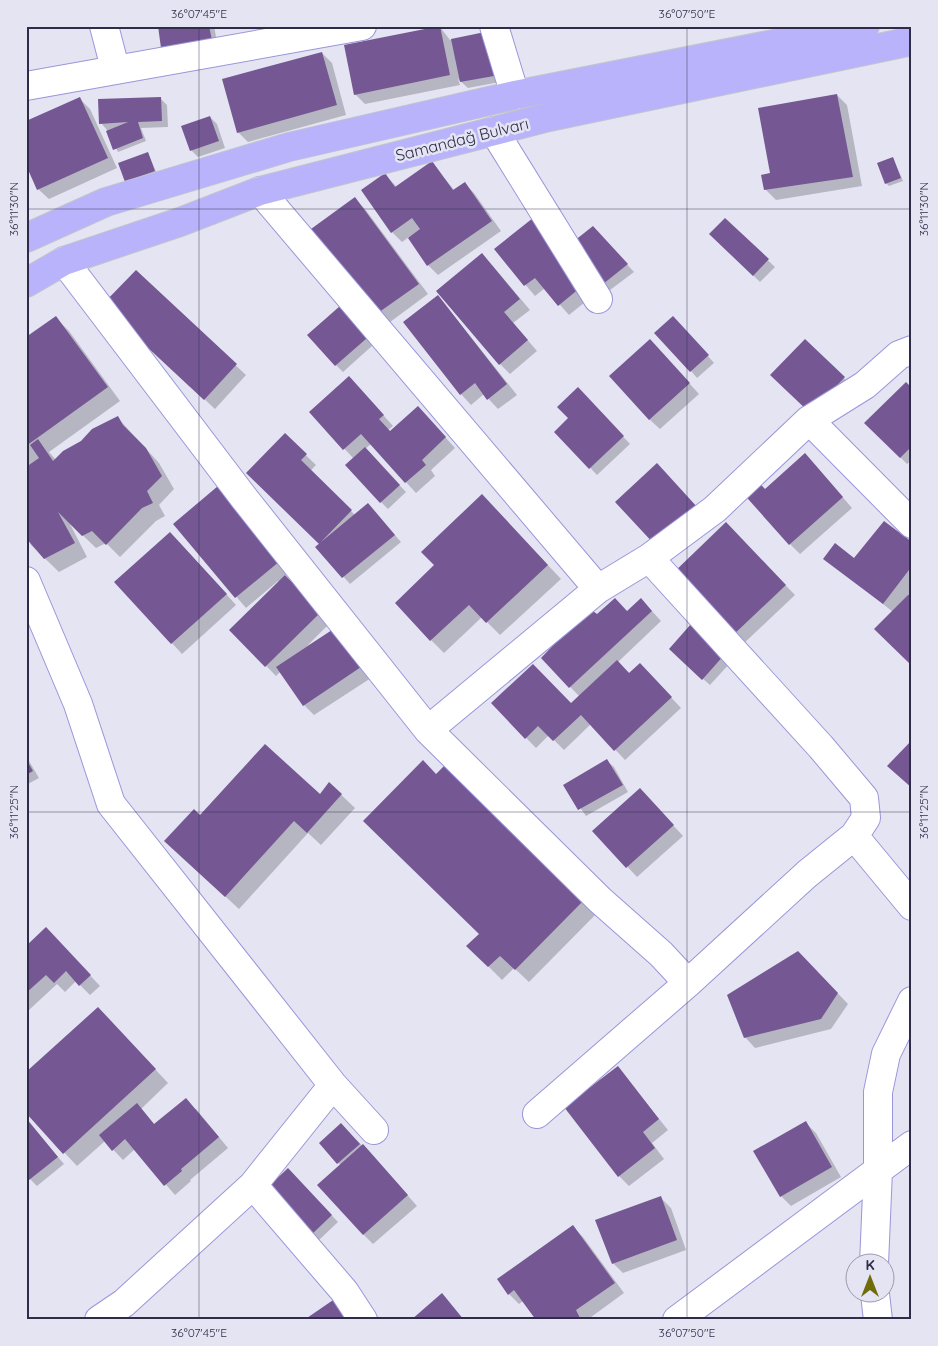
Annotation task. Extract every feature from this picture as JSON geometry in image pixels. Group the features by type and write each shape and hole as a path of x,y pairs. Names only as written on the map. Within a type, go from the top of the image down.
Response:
{"highway":[{"name":"Samandağ Bulvarı","path":"26,238 106,202 280,150 515,95 818,31 865,26"},
{"name":"Samandağ Bulvarı","path":"26,283 64,261 180,222 260,191 494,130 912,41"}],"street":[{"path":"104,26 115,68"},
{"path":"26,86 115,68 362,26"},
{"path":"494,26 515,95"},
{"path":"494,130 598,298"},
{"path":"260,191 598,589"},
{"path":"64,261 244,498 428,730 600,900 661,954 688,984"},
{"path":"428,730 598,589 649,558 715,509 809,420 865,385 899,355 912,350"},
{"path":"809,420 912,524"},
{"path":"537,1114 688,984 757,918 854,836 866,818 864,798 821,747 649,558"},
{"path":"26,581 78,704 111,804 333,1086 374,1130"},
{"path":"854,836 912,906"},
{"path":"874,1254 878,1170 878,1092 886,1054 912,1001"},
{"path":"99,1320 124,1303 253,1185 333,1086"},
{"path":"677,1320 912,1145"},
{"path":"253,1185 344,1291 363,1320"},
{"path":"876,1304 878,1320"}],"building":[{"path":"158,26 209,26 212,40 161,48"},
{"path":"440,26 450,75 354,95 344,45"},
{"path":"485,32 494,76 460,82 451,39"},
{"path":"322,52 337,105 237,133 222,79"},
{"path":"837,94 853,177 764,190 761,175 770,173 758,108"},
{"path":"80,97 108,158 37,190 26,165 26,121"},
{"path":"161,97 162,121 138,122 143,138 113,150 106,131 128,122 99,124 98,99"},
{"path":"210,116 219,141 190,151 181,126"},
{"path":"148,152 155,171 125,182 118,163"},
{"path":"893,157 901,178 885,184 877,163"},
{"path":"432,161 453,190 465,182 492,221 427,266 408,238 420,229 412,218 391,233 361,190 385,173 395,187"},
{"path":"355,197 419,284 375,315 311,229"},
{"path":"533,218 586,283 558,306 535,278 524,286 494,249"},
{"path":"725,218 769,259 753,276 709,234"},
{"path":"593,226 628,264 603,284 569,245"},
{"path":"482,253 520,299 504,312 528,340 499,365 436,291"},
{"path":"136,270 237,364 204,400 102,305"},
{"path":"438,295 507,384 487,400 475,383 460,395 403,322"},
{"path":"340,306 367,338 335,366 307,335"},
{"path":"56,316 108,387 26,446 26,337"},
{"path":"673,316 709,355 690,372 654,333"},
{"path":"650,339 690,383 649,420 609,376"},
{"path":"805,339 845,377 810,413 770,375"},
{"path":"349,376 384,415 379,419 390,431 418,406 446,437 422,460 426,465 405,483 361,434 343,450 309,412"},
{"path":"906,382 912,388 912,446 900,458 864,423"},
{"path":"578,387 624,436 589,469 554,432 568,418 557,407"},
{"path":"118,416 123,425 146,448 162,476 147,491 153,503 142,508 106,545 92,531 82,536 58,512 75,543 44,559 26,538 26,462 29,465 39,458 30,445 38,439 53,461 63,451 81,441 92,429"},
{"path":"285,433 307,454 301,460 352,510 319,544 246,473"},
{"path":"365,447 400,485 380,503 345,465"},
{"path":"805,453 843,497 789,545 741,491 755,478 765,489"},
{"path":"657,463 698,508 656,546 615,502"},
{"path":"218,486 280,561 235,598 173,524"},
{"path":"482,494 548,565 486,623 469,605 430,641 395,603 434,565 421,552"},
{"path":"368,503 395,535 342,578 315,547"},
{"path":"884,521 912,542 912,566 883,604 823,559 835,543 854,558"},
{"path":"726,522 786,585 731,637 671,575"},
{"path":"170,532 227,594 171,644 114,582"},
{"path":"285,575 321,612 265,667 229,630"},
{"path":"912,591 912,662 910,664 874,629"},
{"path":"615,598 627,611 641,598 652,611 569,688 541,658 589,608 597,614"},
{"path":"691,624 725,654 702,680 669,649"},
{"path":"335,628 361,667 303,706 276,667"},
{"path":"617,660 629,673 640,663 672,697 614,751 581,715 553,741 538,726 525,739 491,703 533,664 571,703"},
{"path":"912,740 912,788 887,766"},
{"path":"265,744 320,794 329,782 342,794 307,833 294,821 225,897 164,841 194,809 200,815"},
{"path":"26,759 33,771 26,775"},
{"path":"607,759 623,785 578,810 563,785"},
{"path":"423,760 436,774 448,762 587,897 515,970 500,956 488,967 466,946 479,934 363,821"},
{"path":"640,788 674,825 626,868 592,831"},
{"path":"46,927 91,975 79,986 66,971 54,983 46,975 26,993 26,946"},
{"path":"798,951 838,993 821,1019 744,1038 727,995"},
{"path":"98,1007 156,1069 63,1154 26,1113 26,1072"},
{"path":"618,1066 659,1119 643,1132 655,1148 618,1177 564,1107"},
{"path":"186,1098 219,1137 164,1186 125,1139 112,1151 99,1135 137,1103 154,1124"},
{"path":"26,1118 58,1157 29,1180 26,1177"},
{"path":"806,1121 832,1167 780,1197 753,1151"},
{"path":"341,1123 360,1144 337,1164 319,1143"},
{"path":"363,1144 408,1195 363,1235 317,1185"},
{"path":"288,1168 332,1215 311,1235 267,1188"},
{"path":"661,1196 677,1240 612,1264 595,1220"},
{"path":"573,1225 615,1283 576,1310 581,1320 536,1320 514,1290 508,1295 497,1279"},
{"path":"442,1293 464,1320 411,1320"},
{"path":"339,1296 356,1320 304,1320"}]}
